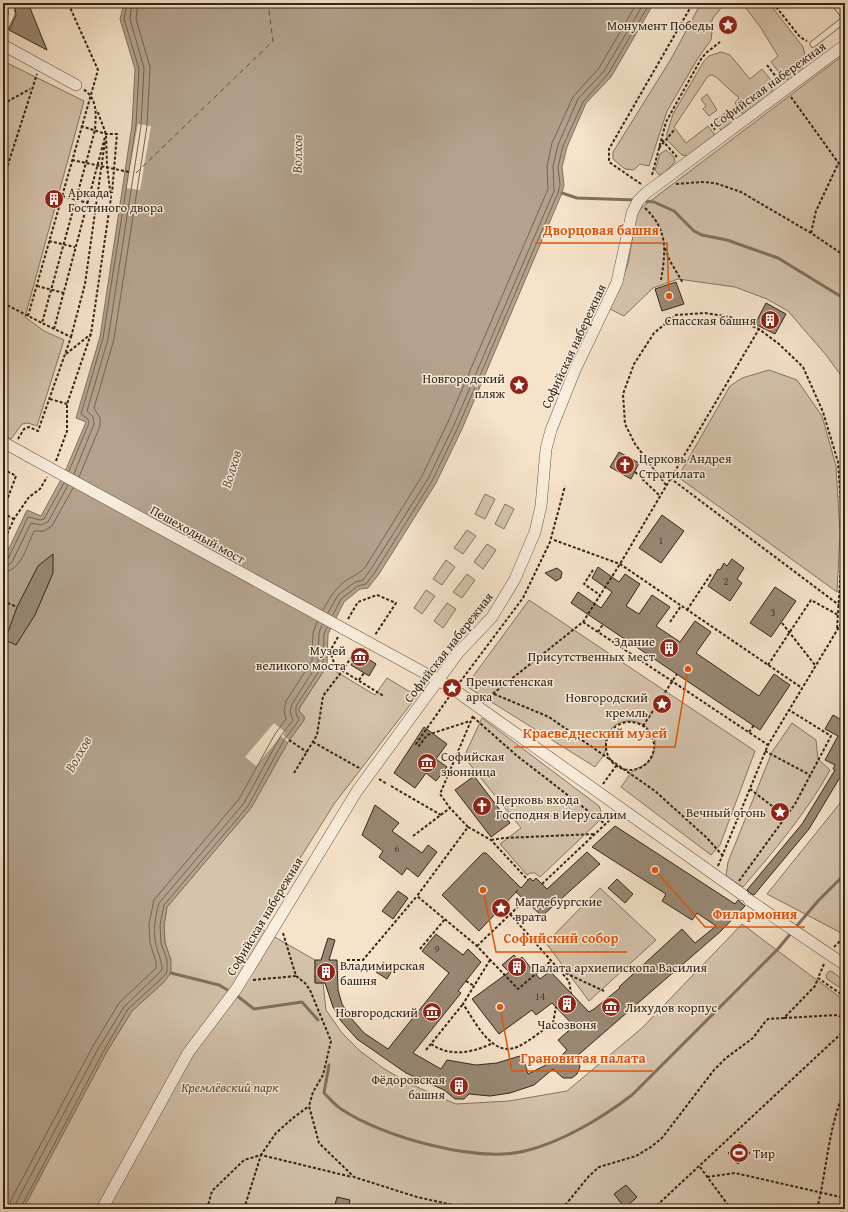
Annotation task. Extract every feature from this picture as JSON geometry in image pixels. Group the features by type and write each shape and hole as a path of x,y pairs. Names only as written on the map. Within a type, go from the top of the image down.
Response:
{"street":[{"path":"3,46 76,85"},
{"name":"Софийская набережная","path":"102,1209 188,1053 240,983 278,918 369,774 458,653 492,617 515,579 535,532 541,506 543,466 551,430 575,370 618,282 632,213 647,193 684,164 845,46"},
{"name":"Пешеходный мост","path":"3,442 438,680 715,874 769,915 845,965"}],"lane":[{"path":"3,32 12,14 10,3"},
{"path":"813,44 845,18 834,3"}],"path":[{"path":"28,316 98,70 68,3"},
{"path":"683,283 670,261 662,232 647,193 609,162 609,149 693,3"},
{"path":"772,3 800,37 813,44"},
{"path":"647,193 658,148 671,111 701,59 720,42"},
{"path":"3,180 31,88 41,65"},
{"path":"767,65 845,172"},
{"path":"3,104 31,88"},
{"path":"91,94 106,134 107,166 112,198"},
{"path":"42,323 95,130 97,110"},
{"path":"56,464 67,431 67,404 92,334 112,198 117,134 106,134 81,126"},
{"path":"658,148 665,143 676,129"},
{"path":"54,329 106,134"},
{"path":"19,438 24,429 29,427 38,431 66,355 85,284 106,134"},
{"path":"662,140 684,164"},
{"path":"72,160 107,166 129,172"},
{"path":"811,233 816,210 838,164"},
{"path":"3,165 7,166"},
{"path":"647,193 702,182 728,187 741,192 811,233 845,256"},
{"path":"62,196 88,203"},
{"path":"49,241 76,248"},
{"path":"661,280 665,247"},
{"path":"37,286 64,293"},
{"path":"3,303 70,337"},
{"path":"666,485 635,444 625,424 623,394 634,364 654,333 676,315 705,313 730,317 759,329 779,344 803,367 823,412 838,462 843,534 837,629"},
{"path":"759,329 620,564 583,622 768,745"},
{"path":"66,355 92,334"},
{"path":"50,399 67,404"},
{"path":"3,464 7,458"},
{"path":"3,469 16,476 3,512 14,519"},
{"path":"635,472 660,496"},
{"path":"3,541 14,519 29,497 40,489 48,476"},
{"path":"670,478 839,605"},
{"path":"554,540 620,564 802,688"},
{"path":"593,570 584,584 600,595"},
{"path":"687,610 711,574"},
{"path":"768,665 811,600 838,615"},
{"path":"3,601 16,607"},
{"path":"379,631 396,602"},
{"path":"670,622 681,606"},
{"path":"715,874 768,745 845,617"},
{"path":"782,623 815,665"},
{"path":"598,632 604,624"},
{"path":"294,773 317,735 323,696 343,670 356,649"},
{"path":"343,670 382,695 383,694"},
{"path":"359,680 364,673"},
{"path":"643,726 677,674"},
{"path":"494,694 549,718 617,766 625,769 637,769 650,759 654,743 649,731 643,726 632,722 625,722 614,727 606,740 606,751 611,762 617,766 655,791 707,838 723,856"},
{"path":"742,894 832,735 789,710"},
{"path":"472,717 534,769 605,824"},
{"path":"419,746 427,735 470,721"},
{"path":"749,732 754,725"},
{"path":"289,740 307,752"},
{"path":"313,742 369,774"},
{"path":"765,751 810,775"},
{"path":"598,791 617,766"},
{"path":"442,773 448,777"},
{"path":"391,786 441,815"},
{"path":"750,789 776,809"},
{"path":"413,836 450,808 468,827 491,840 528,880"},
{"path":"542,884 622,808"},
{"path":"347,960 363,960 417,896 468,827"},
{"path":"491,840 504,838 595,834"},
{"path":"417,896 477,946 518,989 551,961"},
{"path":"477,946 525,900"},
{"path":"510,914 569,981 571,993"},
{"path":"278,918 296,976 305,983 310,990 331,1041 323,1075 313,1092 310,1106 319,1143 354,1177"},
{"path":"420,949 445,919"},
{"path":"845,936 842,940 845,941"},
{"path":"784,1018 815,986 828,953"},
{"path":"426,1050 463,1004 490,960"},
{"path":"559,970 604,991"},
{"path":"240,983 296,976"},
{"path":"818,978 845,997"},
{"path":"466,981 474,986"},
{"path":"463,1004 491,1044 505,1049 516,1048 553,1023 556,1007"},
{"path":"562,1209 589,1176 599,1168 636,1156 662,1138 714,1070 726,1058 753,1038 768,1019 837,1015 845,1019"},
{"path":"654,1208 700,1167 845,1030"},
{"path":"431,1044 448,1052 464,1053 491,1044"},
{"path":"818,1209 836,1109 845,1090"},
{"path":"244,1209 261,1155 276,1133 310,1106"},
{"path":"207,1209 212,1190 244,1160 261,1155 354,1177 417,1197 471,1209"},
{"path":"700,1167 731,1209"},
{"path":"707,1176 735,1173 845,1198"}],"green space":[{"path":"701,3 725,3 713,18 709,29 712,32 711,40 698,58 667,111 649,166 640,164 634,170 625,169 613,159 613,152 671,59"},
{"path":"742,3 769,3 803,47 805,55 802,70 790,80 784,79 771,62 778,56 761,28"},
{"path":"721,52 730,55 750,79 762,69 772,84 773,87 771,94 743,114 735,103 739,98 716,77 712,75 708,76 674,127 686,143 708,126 715,135 687,156 682,155 667,140 667,133 673,114 704,61 709,56"},
{"path":"845,54 845,381 826,355 788,311 767,299 735,287 678,279 653,288 624,316 610,309 628,264 636,216 641,208"},
{"path":"3,61 84,101 25,317 44,331 64,340 37,426 28,423 22,424 11,439 3,435"},
{"path":"707,94 717,110 709,116 703,109 706,106 701,99"},
{"path":"729,110 736,119 721,130 714,121"},
{"path":"666,150 674,157 675,162 664,173 659,175 655,170 660,154"},
{"path":"769,370 797,380 822,416 836,466 840,533 837,592 678,477 730,386 742,378"},
{"path":"485,494 495,499 485,519 475,514"},
{"path":"505,504 514,509 504,529 495,524"},
{"path":"467,530 476,536 463,554 454,548"},
{"path":"487,544 496,550 483,569 474,562"},
{"path":"446,560 455,567 442,585 433,579"},
{"path":"467,574 475,580 462,598 453,592"},
{"path":"426,590 435,596 422,614 414,608"},
{"path":"529,600 755,751 720,845 711,855 621,787 632,772 650,761 654,752 655,743 653,735 642,724 634,721 626,721 611,729 606,738 606,749 604,754 595,767 466,686"},
{"path":"447,603 456,609 443,628 434,621"},
{"name":"Кремлёвский парк","path":"327,666 375,695 387,678 417,696 334,804 257,927 315,960 315,983 323,983 326,1010 342,1033 360,1051 383,1068 408,1083 456,1104 509,1101 567,1091 642,1028 742,924 845,1001 845,1209 23,1209 106,1053 132,1011 164,982 171,960 165,943 164,925 167,907 251,808 288,742 304,720 304,716 299,711 300,707"},
{"path":"482,718 599,806 602,814 599,821 540,877 535,873 530,873 527,875 500,844 521,828 464,757"},
{"path":"792,723 816,740 818,759 830,770 801,816 743,887 726,876 728,862 772,752"},
{"path":"845,797 845,935 767,894"},
{"path":"600,888 656,940 589,1001 546,943"},
{"path":"831,971 845,981 845,991 827,979 826,975"}],"water":[{"name":"Волхов","path":"124,3 654,3 611,77 586,103 567,147 562,167 564,185 562,193 462,429 436,483 379,574 368,588 360,589 344,602 328,634 327,666 300,707 299,711 304,716 304,720 288,742 251,808 167,907 164,925 165,943 171,960 171,973 164,982 132,1011 106,1053 23,1209 3,1209 3,561 27,510 41,516 64,474 86,422 76,418 100,337 132,125 135,69 120,19"}],"pier":[{"path":"138,124 151,126 140,190 126,188"},
{"path":"274,723 285,732 283,735 289,740 288,742 281,736 256,766 245,757"}],"building":[{"path":"14,3 28,3 47,50 9,30 16,15"},
{"path":"676,282 684,304 662,311 655,289"},
{"name":"Спасская башня","path":"766,303 786,314 775,334 755,324"},
{"name":"Церковь Андрея Стратилата","path":"619,452 639,463 631,479 610,467"},
{"path":"662,515 684,531 661,563 639,548"},
{"path":"53,554 53,573 35,615 16,645 5,640 17,607 38,566"},
{"path":"732,559 744,568 737,579 742,583 730,601 708,586 718,569 720,570 724,563 727,566"},
{"name":"Здание Присутственных мест","path":"598,567 619,582 625,574 640,584 626,606 639,614 652,595 670,607 656,626 680,642 695,621 711,632 696,653 759,696 774,674 790,685 760,730 571,603 578,592 601,608 612,592 592,578"},
{"path":"557,568 562,572 561,578 556,581 545,573"},
{"path":"775,587 796,601 771,637 750,623"},
{"path":"359,653 376,664 369,676 351,665"},
{"path":"833,715 845,722 845,776 842,774 809,829 754,895 747,890 802,824 835,770 833,769 835,765 825,760 838,736 825,729"},
{"name":"Софийская звонница","path":"424,727 447,744 436,759 447,767 436,781 426,773 415,788 394,773"},
{"name":"Церковь входа Господня в Иерусалим","path":"474,776 510,823 491,837 455,790"},
{"path":"375,805 399,823 392,831 422,853 428,845 437,852 418,877 407,868 402,875 379,857 383,851 362,835"},
{"path":"615,826 735,904 738,900 745,906 721,931 577,1056 580,1067 577,1074 572,1078 563,1078 553,1069 534,1085 510,1093 490,1096 469,1094 464,1099 455,1099 444,1090 406,1073 357,1039 341,1021 333,1007 325,983 315,983 315,960 321,960 328,938 335,940 329,960 337,960 338,990 342,1004 350,1017 364,1033 388,1049 449,973 422,951 436,934 463,955 468,949 481,962 458,991 461,993 413,1053 441,1069 447,1060 476,1065 497,1063 523,1055 528,1074 554,1059 557,1060 567,1050 558,1040 574,1026 552,1003 536,1015 532,1010 499,1034 472,999 509,972 502,965 514,955 518,960 522,957 540,979 550,971 589,1012 620,988 619,987 682,929 695,943 716,926 697,913 692,920 662,901 666,894 592,847"},
{"path":"587,852 600,864 542,916 516,892 479,931 442,895 483,853 486,853 521,888 530,878 533,881 536,878 547,889"},
{"path":"617,879 633,894 625,903 608,888"},
{"path":"398,891 408,898 393,919 382,911"},
{"path":"383,962 393,969 387,979 376,972"},
{"path":"740,1142 750,1153 738,1164 728,1153"},
{"path":"626,1185 637,1197 625,1208 614,1194"},
{"path":"337,1197 350,1200 348,1209 334,1209"}],"waterway":[{"path":"562,193 577,198 636,200"},
{"path":"643,201 654,202 674,211 694,231 702,235 727,240 778,258 845,299"},
{"path":"795,928 818,901 845,874"},
{"path":"329,1065 324,1093 341,1109 381,1129 430,1145 481,1153 505,1154 539,1147 553,1142 581,1128 608,1112 632,1095 777,950 792,932"},
{"path":"171,973 219,985 231,992"},
{"path":"236,995 254,1009 302,1002 318,1020"}],"ferry route":[{"path":"136,173 273,41 268,3"}],"place":[{"name":"Монумент Победы","path":"728,25"},
{"name":"Аркада Гостиного двора","path":"54,199"},
{"name":"Дворцовая башня","path":"669,296"},
{"name":"Спасская башня","path":"770,320"},
{"name":"Новгородский пляж","path":"519,385"},
{"name":"Церковь Андрея Стратилата","path":"625,465"},
{"name":"Здание Присутственных мест","path":"669,648"},
{"name":"Музей великого моста","path":"360,657"},
{"name":"Краеведческий музей","path":"688,669"},
{"name":"Пречистенская арка","path":"452,688"},
{"name":"Новгородский кремль","path":"662,704"},
{"name":"Софийская звонница","path":"427,763"},
{"name":"Церковь входа Господня в Иерусалим","path":"482,806"},
{"name":"Вечный огонь","path":"780,812"},
{"name":"Филармония","path":"655,870"},
{"name":"Софийский собор","path":"483,890"},
{"name":"Магдебургские врата","path":"501,908"},
{"name":"Палата архиепископа Василия","path":"517,967"},
{"name":"Владимирская башня","path":"326,972"},
{"name":"Часозвоня","path":"567,1004"},
{"name":"Грановитая палата","path":"500,1007"},
{"name":"Лихудов корпус","path":"611,1007"},
{"name":"Новгородский","path":"432,1012"},
{"name":"Фёдоровская башня","path":"459,1086"},
{"name":"Тир","path":"739,1153"}]}
